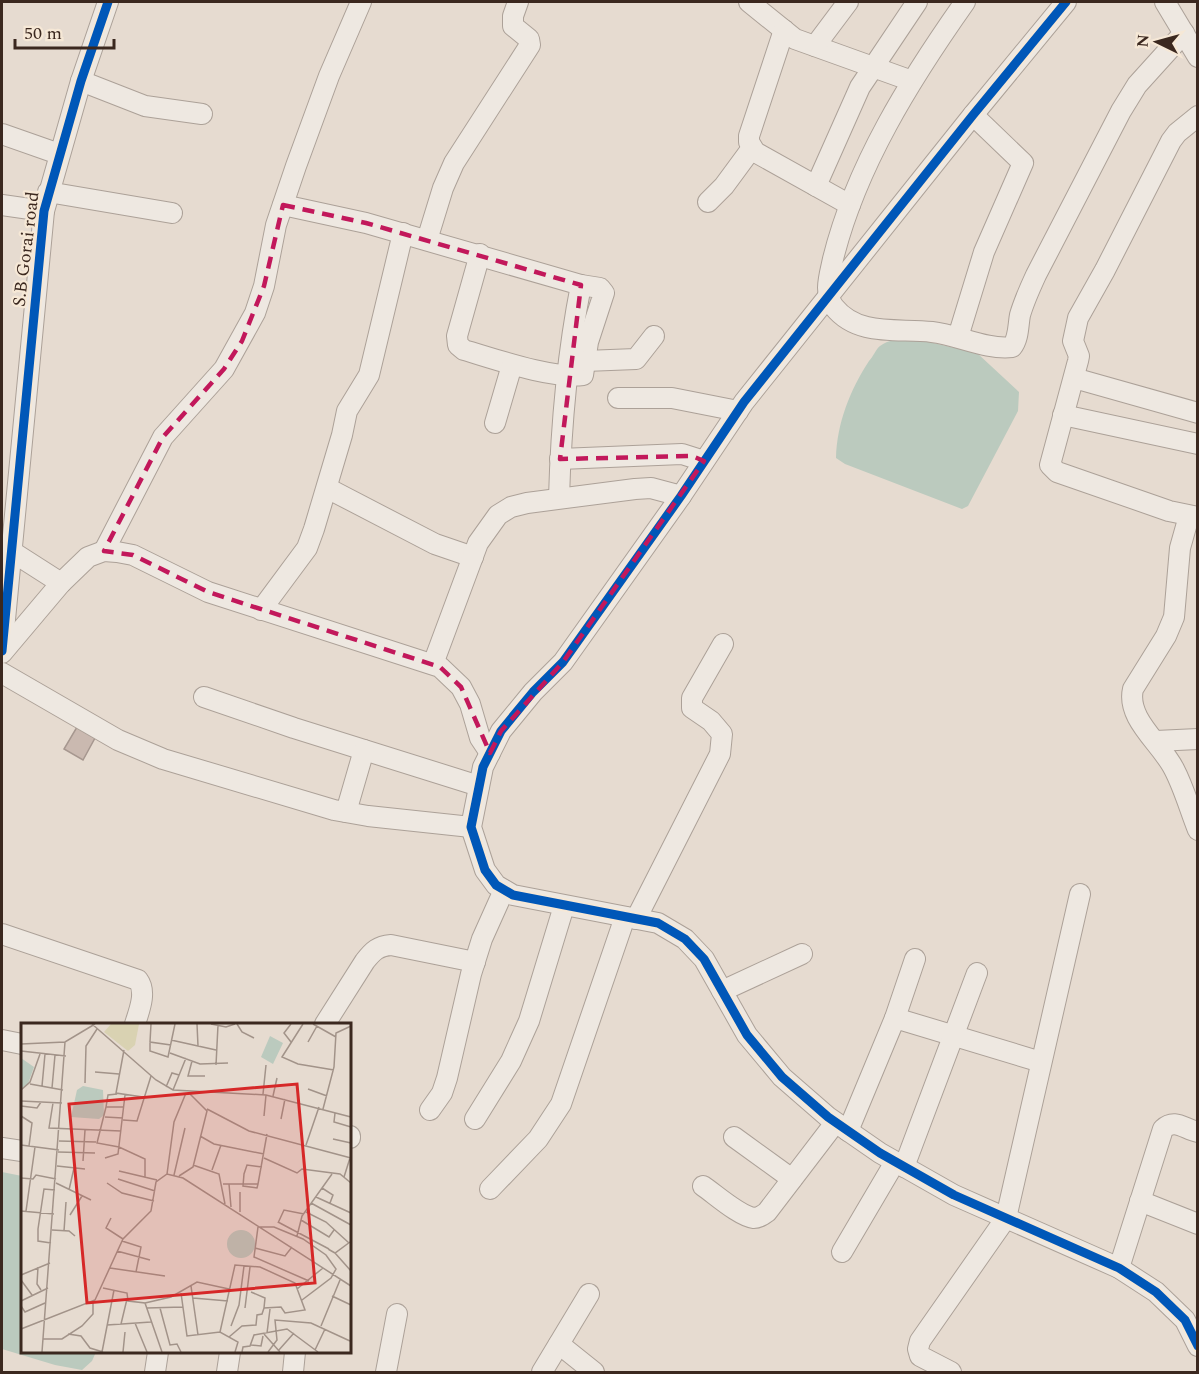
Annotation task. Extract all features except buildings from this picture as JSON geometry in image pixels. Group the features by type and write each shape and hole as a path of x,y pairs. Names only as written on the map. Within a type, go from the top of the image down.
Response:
{"street":[{"name":"S.B Gorai road","path":"2,652 46,201 81,81 108,2"},
{"path":"104,551 163,437 224,369 255,314 283,205 316,110 361,2"},
{"path":"427,240 443,188 454,163 530,45 529,39 513,26 513,16 518,2"},
{"path":"749,2 774,9 784,30 795,39 912,81"},
{"path":"815,46 848,2"},
{"path":"816,186 856,94 917,2"},
{"path":"965,2 912,81 850,205 832,263 828,298 842,315 864,327 932,332 1007,347 1014,344 1020,317 1036,275 1121,111 1137,85 1184,33"},
{"path":"1066,2 973,115 738,411 681,496 563,662 533,692 501,731 483,767 471,827 485,870 496,885 513,895 658,923 685,939 704,959 747,1035 782,1077 841,1127 954,1195 1119,1268 1156,1292 1185,1320 1196,1338"},
{"path":"1165,2 1197,57"},
{"path":"784,30 749,136 752,148 850,205"},
{"path":"81,81 145,106 202,114"},
{"path":"958,337 984,252 1023,163 973,115"},
{"path":"1197,116 1171,141 1078,318 1073,341 1079,356 1050,465 1053,469 1168,511 1193,517 1180,548 1174,617 1166,636 1133,689 1131,705 1175,770 1193,806 1197,830"},
{"path":"2,134 59,154"},
{"path":"708,202 724,186 752,148"},
{"path":"2,205 46,201 172,213"},
{"path":"283,205 402,233 480,255 581,285 600,288 604,293 588,342 583,375 512,364 464,350 458,345 457,336 480,255"},
{"path":"261,610 307,548 327,488 347,411 369,375 402,233"},
{"path":"559,498 567,374 581,285"},
{"path":"585,361 636,359 654,336"},
{"path":"495,423 512,364"},
{"path":"1074,378 1197,413"},
{"path":"618,398 672,398 738,411"},
{"path":"1064,415 1197,444"},
{"path":"560,459 682,454 704,461"},
{"path":"327,488 435,544 473,557"},
{"path":"433,664 473,557 487,528 498,515 511,507 527,503 651,488 681,496"},
{"path":"11,550 62,583"},
{"path":"2,652 62,583 88,557 104,551 133,555 208,592 440,667 461,687 470,704 480,738 490,753"},
{"path":"490,1189 538,1139 561,1104 630,918 720,754 722,734 717,726 692,708 691,704 692,698 723,644"},
{"path":"2,673 118,740 163,759 346,812 471,827"},
{"path":"204,697 479,786"},
{"path":"1155,741 1197,739"},
{"path":"346,812 364,750"},
{"path":"430,1110 442,1093 482,939 504,890"},
{"path":"951,1372 920,1356 918,1349 920,1341 1006,1218 1080,894"},
{"path":"475,1119 511,1061 529,1022 564,906"},
{"path":"2,934 138,980 142,995 135,1023"},
{"path":"326,1023 365,961 381,946 391,945 475,962"},
{"path":"722,991 802,954"},
{"path":"703,1186 742,1212 756,1218 767,1212 792,1179 841,1127 894,1018 915,959"},
{"path":"842,1252 900,1164 954,1036 977,973"},
{"path":"894,1018 1041,1062"},
{"path":"2,1040 21,1044"},
{"path":"1119,1268 1163,1129 1169,1124 1176,1123 1197,1132"},
{"path":"734,1137 792,1179"},
{"path":"2,1148 21,1151"},
{"path":"1140,1201 1197,1224"},
{"path":"542,1372 589,1294"},
{"path":"386,1372 397,1314"},
{"path":"559,1344 594,1372"},
{"path":"155,1372 158,1353"},
{"path":"227,1372 230,1353"},
{"path":"293,1372 295,1353"}],"highlighted area":[{"path":"283,205 366,223 581,285 560,459 692,456 704,461 681,496 563,662 501,731 490,753 461,687 440,667 208,592 133,555 104,551 163,437 224,369 242,341 264,286"}],"shaded area":[{"path":"916,339 977,353 1019,392 1018,411 968,506 962,509 845,464 836,458 839,432 846,407 869,361 884,343"},
{"path":"2,1172 21,1176 21,1353 96,1353 92,1361 82,1370 55,1365 2,1349"}],"cycle path":[{"path":"2,651 44,211 81,81 108,2"},
{"path":"1066,2 744,402 681,496 563,662 533,692 501,731 483,767 471,827 485,870 496,885 513,895 658,923 685,939 704,959 747,1035 782,1077 828,1117 880,1153 954,1195 1119,1268 1156,1292 1185,1320 1198,1346"}]}
